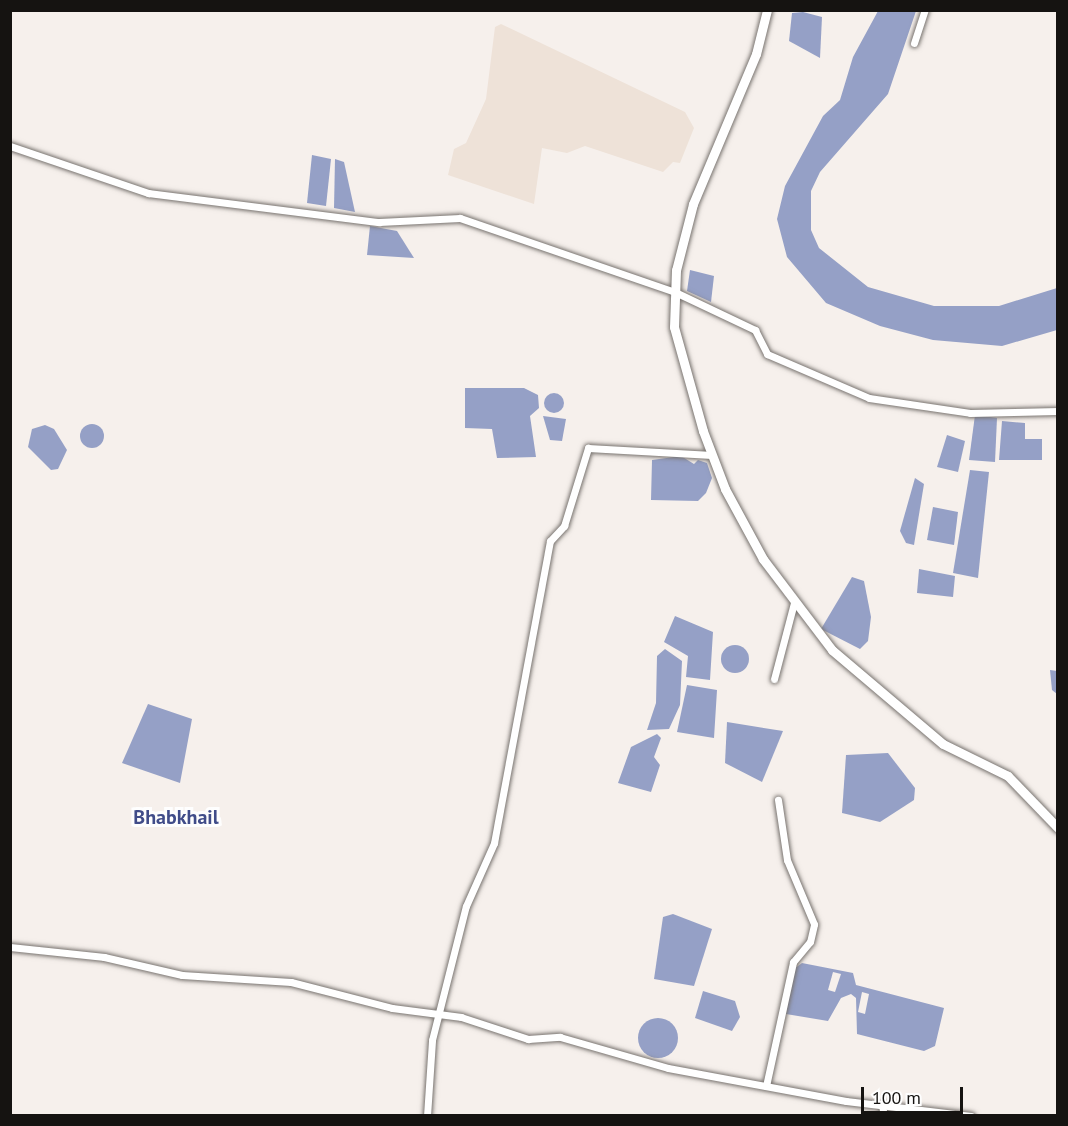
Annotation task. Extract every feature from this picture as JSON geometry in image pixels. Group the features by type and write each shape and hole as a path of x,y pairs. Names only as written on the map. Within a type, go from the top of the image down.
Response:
{"street":[{"path":"767,10 756,54 693,204 675,292 674,327 712,455 763,559 794,603 832,650 882,698 943,744 1008,776 1058,828"},
{"path":"914,43 925,10"},
{"path":"10,146 148,194 379,222 460,218 675,292 755,330 767,354 869,398 970,413 1058,411"},
{"path":"427,1116 428,1066 439,1012 466,906 494,843 550,541 564,526 588,448 712,455"},
{"path":"774,679 794,603"},
{"path":"766,1086 792,962 810,942 814,924 787,860 778,800"},
{"path":"10,947 104,957 182,975 291,982 392,1008 439,1012 528,1039 560,1037 668,1068 882,1105 971,1116"},
{"path":"882,1105 884,1116"}],"shaded area":[{"path":"501,24 685,112 694,128 680,163 673,162 663,172 585,146 567,153 542,148 534,204 448,175 454,149 466,143 486,99 495,27"}],"water":[{"path":"878,11 916,11 888,94 820,172 811,191 811,230 819,248 868,287 934,306 999,306 1057,288 1057,330 1002,346 933,340 880,326 826,303 787,257 777,219 785,186 823,116 840,100 853,57"},
{"path":"803,12 822,17 820,58 789,41 792,13"},
{"path":"312,155 331,159 326,206 307,203"},
{"path":"335,159 344,162 355,212 334,208"},
{"path":"370,226 397,231 414,258 367,255"},
{"path":"690,270 714,276 711,302 687,291"},
{"path":"465,388 524,388 538,395 539,408 530,416 536,457 497,458 492,429 465,428"},
{"path":"550,393 558,393 564,399 564,407 558,413 550,413 544,407 544,399"},
{"path":"975,415 997,418 995,462 969,460"},
{"path":"543,416 566,419 562,441 550,440"},
{"path":"1002,421 1025,423 1025,439 1042,439 1042,460 999,460"},
{"path":"92,424 100,428 104,436 100,444 92,448 84,444 80,436 84,428"},
{"path":"45,425 54,429 67,450 58,469 51,470 28,447 32,429"},
{"path":"947,435 965,441 958,472 937,467"},
{"path":"681,456 694,464 698,460 707,463 712,478 706,493 698,501 651,500 652,460"},
{"path":"970,470 989,472 978,578 953,573"},
{"path":"915,478 924,484 914,545 906,543 900,531"},
{"path":"933,507 958,512 954,545 927,540"},
{"path":"919,569 955,576 953,597 917,593"},
{"path":"852,577 864,581 871,617 868,641 860,649 821,629"},
{"path":"675,616 713,632 710,680 686,677 688,656 664,642"},
{"path":"735,645 745,649 749,659 745,669 735,673 725,669 721,659 725,649"},
{"path":"665,649 682,661 680,705 669,729 647,730 656,703 657,656"},
{"path":"1050,670 1057,671 1057,694 1052,690"},
{"path":"687,685 717,690 714,738 677,732"},
{"path":"148,704 192,719 180,783 122,763"},
{"path":"727,722 783,731 762,782 725,763"},
{"path":"657,734 661,738 654,757 660,765 651,792 618,783 631,747"},
{"path":"888,753 915,788 914,800 880,822 842,813 846,755"},
{"path":"673,914 712,929 694,986 654,979 663,917"},
{"path":"802,963 853,973 856,985 944,1008 935,1046 924,1051 857,1034 856,998 851,994 841,998 828,1021 786,1014 794,969","holes":["833,972 841,974 835,992 828,990","862,992 869,994 865,1014 858,1012"]},
{"path":"703,991 735,1001 740,1017 732,1031 695,1018"},
{"path":"658,1018 666,1019 672,1024 677,1030 677,1046 672,1052 666,1057 658,1058 650,1057 644,1052 639,1046 638,1038 639,1030 644,1024 650,1019"}],"district":[{"name":"Bhabkhail","path":"176,817"}]}
